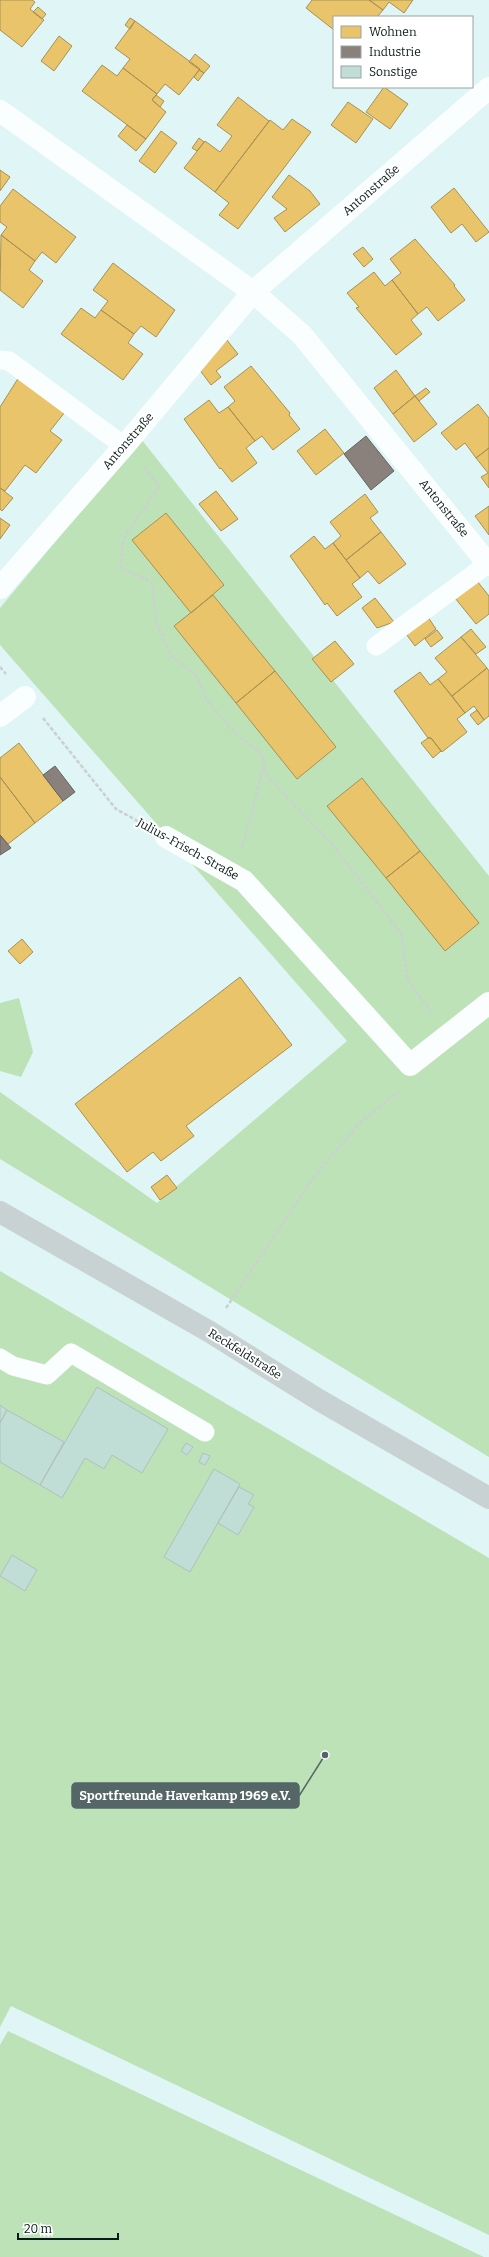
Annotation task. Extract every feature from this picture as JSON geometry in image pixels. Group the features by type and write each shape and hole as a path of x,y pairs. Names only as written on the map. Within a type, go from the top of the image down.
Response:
{"street":[{"name":"Antonstraße","path":"0,588 125,445 253,292 489,88"},
{"name":"Antonstraße","path":"0,111 253,292 302,335 489,564"},
{"path":"0,716 25,697"},
{"name":"Julius-Frisch-Straße","path":"166,837 244,881 410,1065 449,1033"},
{"path":"449,1033 489,1003"},
{"name":"Reckfeldstraße","path":"0,1212 210,1332 318,1400 489,1498"}],"lane":[{"path":"0,360 8,360 125,445"},
{"path":"376,646 489,564"},
{"path":"0,1358 13,1366 47,1375 71,1353 205,1432"}],"path":[{"path":"125,445 159,486 123,539 121,568 152,582 156,621 172,654 196,676 206,699 236,734 261,753 267,776 332,844 401,933 408,981 449,1033"},
{"name":"Julius-Frisch-Straße","path":"0,667 116,809 166,837"},
{"path":"235,876 264,765"},
{"path":"210,1332 316,1174 361,1122 401,1089"}],"green space":[{"path":"141,439 489,876 489,1457 0,1159 0,1092 157,1203 347,1041 0,645 0,608"},
{"path":"19,998 33,1052 21,1077 0,1071 0,1003"},
{"path":"0,1271 489,1558 489,2235 11,2006 0,2027"},
{"path":"8,2031 484,2257 0,2257 0,2045"}],"building: Wohnen":[{"path":"0,0 32,0 35,2 30,9 44,20 22,47 0,30"},
{"path":"312,0 369,0 383,10 378,16 333,16 333,29 306,8"},
{"path":"369,0 413,0 404,13 389,2 383,10"},
{"path":"38,7 46,14 42,19 33,12"},
{"path":"130,18 135,21 130,29 125,25"},
{"path":"135,21 200,69 179,95 165,84 157,94 123,68 130,59 115,48"},
{"path":"59,36 72,46 54,71 41,61"},
{"path":"195,54 210,66 204,73 189,62"},
{"path":"102,65 117,76 123,68 157,94 152,100 166,112 146,139 82,91"},
{"path":"199,70 204,73 198,81 194,77"},
{"path":"383,88 408,104 390,129 366,112"},
{"path":"156,95 164,101 160,107 152,100"},
{"path":"238,97 269,121 215,192 184,168 205,141 220,152 232,136 217,125"},
{"path":"348,102 373,119 356,143 331,125"},
{"path":"292,119 311,132 238,229 219,215 229,203 215,192 270,120 283,130"},
{"path":"127,125 146,139 136,151 118,136"},
{"path":"161,131 177,143 155,173 139,161"},
{"path":"199,138 204,142 197,151 192,148"},
{"path":"0,170 10,177 0,191"},
{"path":"289,175 310,191 320,204 285,232 274,218 287,209 272,197"},
{"path":"454,188 489,232 476,242 462,224 451,233 431,207"},
{"path":"13,189 76,237 56,263 42,252 35,261 1,235 7,227 0,222 0,206"},
{"path":"1,235 35,261 29,270 43,281 23,308 0,290"},
{"path":"415,239 455,285 454,286 465,300 438,321 427,307 418,314 392,280 401,273 390,259"},
{"path":"363,247 373,259 364,267 353,254"},
{"path":"113,263 175,310 156,337 141,326 134,334 101,310 108,301 93,290"},
{"path":"374,272 385,286 392,280 418,314 411,320 422,334 396,355 356,308 359,307 347,293"},
{"path":"81,308 95,318 101,310 134,334 128,343 143,354 123,380 61,334"},
{"path":"226,339 238,354 216,371 221,377 211,385 199,369"},
{"path":"251,366 290,413 289,415 300,429 273,450 262,436 255,441 228,407 235,401 224,387"},
{"path":"396,370 415,396 393,414 374,388"},
{"path":"19,377 65,412 50,431 62,440 36,473 25,465 5,491 0,488 0,407"},
{"path":"426,388 430,392 419,401 415,396"},
{"path":"415,396 437,424 414,442 393,414"},
{"path":"209,400 219,413 228,407 255,441 246,448 257,463 232,482 221,468 220,469 184,419"},
{"path":"478,404 489,418 489,448 476,458 465,443 456,450 441,433"},
{"path":"325,429 344,453 316,475 297,451"},
{"path":"489,448 489,488 481,477 488,473 476,458"},
{"path":"0,488 13,498 2,511 0,509"},
{"path":"216,491 238,519 221,531 199,504"},
{"path":"365,494 378,512 370,518 381,532 346,560 333,543 341,536 330,522"},
{"path":"489,506 489,535 475,516"},
{"path":"166,513 224,585 191,613 132,540"},
{"path":"0,518 10,525 0,539"},
{"path":"381,532 406,564 379,584 368,571 360,578 346,560"},
{"path":"314,536 325,549 333,543 360,578 352,584 362,597 337,616 327,603 325,605 290,556"},
{"path":"477,581 489,596 489,614 476,624 455,598"},
{"path":"213,595 275,671 236,703 174,626"},
{"path":"375,598 394,622 377,628 362,608"},
{"path":"428,617 436,629 415,646 406,634"},
{"path":"471,629 486,647 476,654 461,637"},
{"path":"437,630 443,638 431,647 425,639"},
{"path":"461,637 487,668 452,696 438,679 447,672 435,658"},
{"path":"335,641 354,664 331,682 312,659"},
{"path":"487,668 489,671 489,716 484,720 474,706 465,713 452,696"},
{"path":"275,671 336,747 297,779 236,703"},
{"path":"420,672 430,685 438,679 465,713 457,719 467,732 442,752 431,738 428,738 394,691"},
{"path":"477,710 484,720 478,725 470,715"},
{"path":"428,738 431,738 441,751 433,758 421,743"},
{"path":"19,743 63,801 35,823 0,777 0,758"},
{"path":"0,777 35,823 8,844 0,835"},
{"path":"362,778 420,851 386,878 327,806"},
{"path":"420,851 479,923 445,951 386,878"},
{"path":"22,939 33,952 20,964 8,951"},
{"path":"240,977 292,1045 186,1126 194,1136 161,1161 153,1152 127,1172 75,1104"},
{"path":"167,1175 177,1188 160,1200 151,1187"}],"building: Industrie":[{"path":"366,436 394,471 371,490 344,454"},
{"path":"55,766 75,792 63,801 43,775"},
{"path":"0,835 11,848 0,855"}],"building: Sonstige":[{"path":"97,1387 168,1429 142,1473 112,1455 104,1469 85,1458 62,1498 40,1485"},
{"path":"0,1405 7,1410 0,1423"},
{"path":"7,1410 64,1442 40,1485 0,1462 0,1423"},
{"path":"186,1443 193,1447 187,1455 181,1451"},
{"path":"203,1453 210,1456 205,1465 199,1462"},
{"path":"214,1469 240,1484 190,1572 164,1557"},
{"path":"239,1487 254,1495 248,1504 254,1507 238,1535 218,1523"},
{"path":"12,1555 37,1570 25,1591 0,1576"}],"place":[{"name":"Sportfreunde Haverkamp 1969 e.V.","path":"325,1755"}]}
